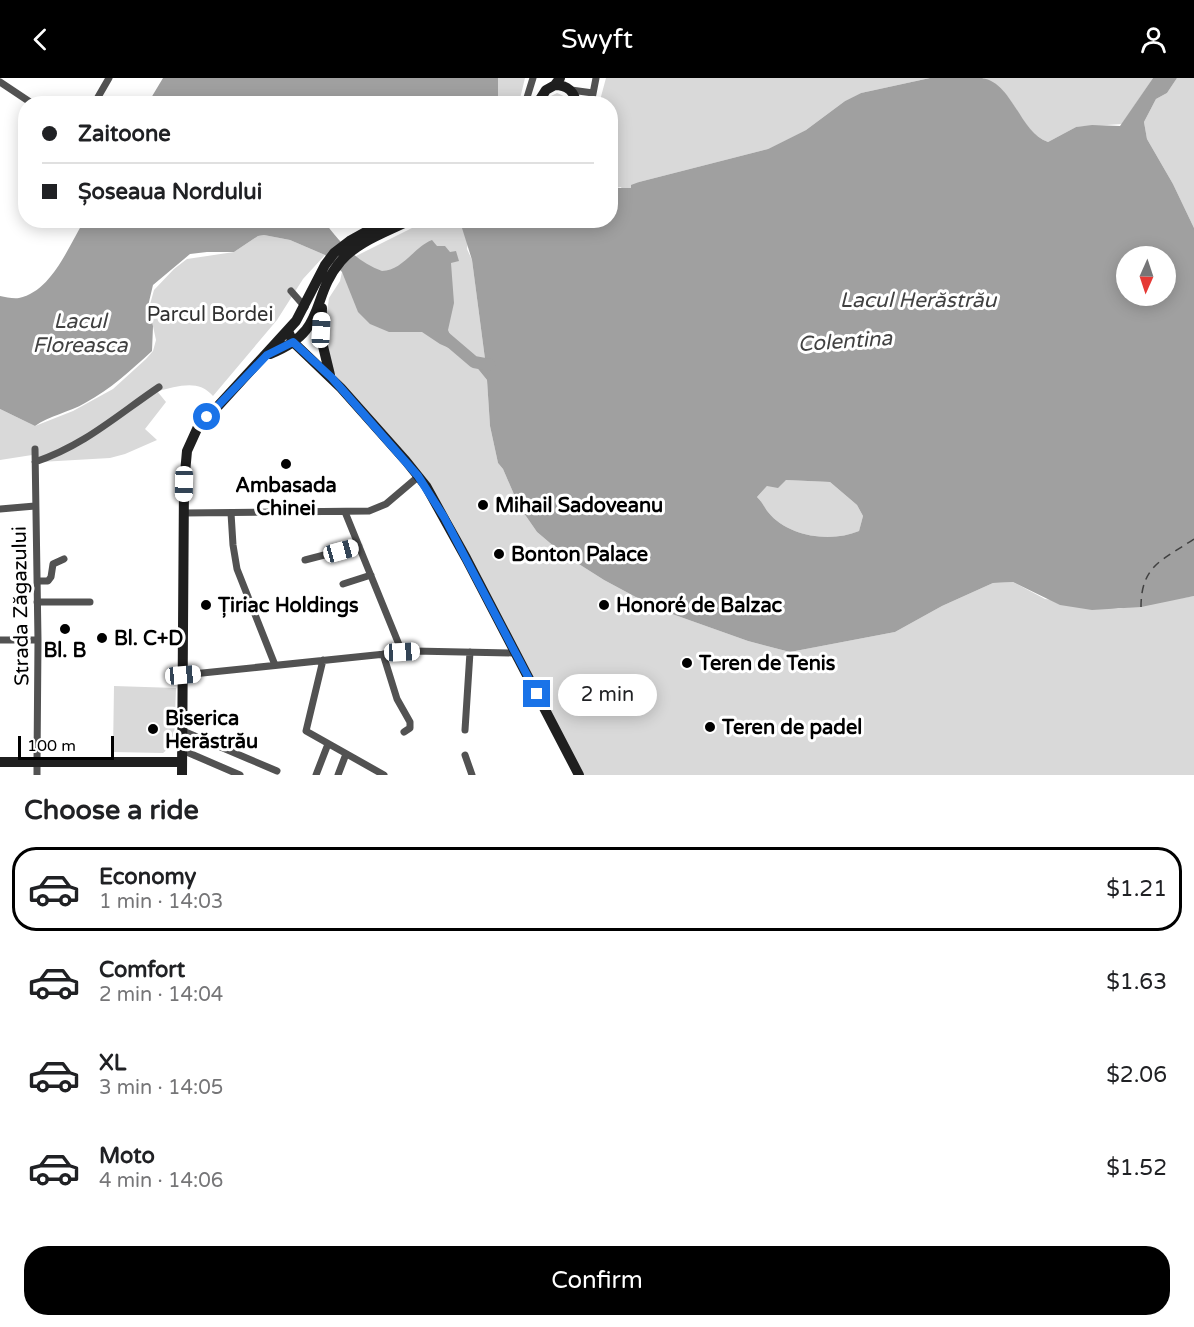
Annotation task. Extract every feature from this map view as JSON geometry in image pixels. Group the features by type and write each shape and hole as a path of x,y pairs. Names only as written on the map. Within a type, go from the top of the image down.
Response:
{"main road":[{"path":"544,96 550,87 564,84"},
{"path":"360,240 376,228"},
{"path":"0,767 182,768 185,460 192,436 288,332 330,268 339,248 390,228"},
{"path":"330,268 325,291 321,338 332,378"},
{"path":"267,355 293,342 312,322 325,291"},
{"path":"288,332 293,342 332,378 418,476 444,517 579,775"},
{"path":"0,762 37,768"}],"street":[{"path":"99,96 109,78"},
{"path":"527,96 533,78"},
{"path":"592,96 596,78"},
{"path":"0,82 21,96"},
{"path":"564,84 593,93"},
{"path":"588,96 593,93"},
{"path":"291,291 305,307"},
{"path":"35,462 58,454 91,436 159,387"},
{"name":"Strada Zăgazului","path":"35,449 38,640 37,768"},
{"path":"184,513 369,511 382,507 418,476"},
{"path":"0,509 35,506"},
{"path":"345,512 402,652"},
{"path":"231,513 237,568 274,665"},
{"path":"305,560 358,546"},
{"path":"37,581 48,581 55,561 64,559"},
{"path":"343,584 371,575"},
{"path":"37,602 90,602"},
{"path":"0,640 38,640"},
{"path":"183,675 402,652 515,653"},
{"path":"465,730 470,652"},
{"path":"383,654 397,699 410,722 410,728 404,732"},
{"path":"323,660 305,728 328,744 384,775"},
{"path":"183,730 277,771"},
{"path":"316,775 328,744"},
{"path":"182,750 240,775"},
{"path":"338,775 346,754"},
{"path":"465,755 472,775"}],"green space":[{"path":"498,78 525,78 521,96 498,96"},
{"path":"606,78 930,78 861,93 845,101 806,130 768,149 639,182 631,188 622,189 618,187 618,96 601,96"},
{"path":"983,78 1153,78 1122,124 1076,127 1048,142 1028,127 1003,91"},
{"path":"1177,78 1194,78 1194,228 1173,184 1147,139 1144,122 1156,99 1167,93"},
{"path":"412,228 470,228 467,249 472,260 485,359 474,364 487,380 490,426 498,463 503,469 519,506 537,532 563,554 604,580 658,609 748,641 790,652 895,632 942,606 993,583 1013,582 1045,599 1118,609 1194,596 1194,775 583,775 450,518 429,486 336,376 330,364 324,333 329,298 340,281 342,272 356,256"},
{"name":"Parcul Bordei","path":"258,236 290,240 325,255 303,279 277,320 213,396 207,390 194,385 157,391 166,402 145,429 157,440 125,454 110,458 40,462 32,455 0,460 0,409 35,426 73,411 113,389 153,351 156,340 149,308 154,290 174,269 187,259 234,252"},
{"path":"786,480 830,482 857,505 863,516 859,531 836,537 823,537 798,532 787,527 768,512 757,497 767,486"},
{"path":"114,686 176,688 174,744 163,753 113,752"}],"water":[{"path":"163,78 498,78 498,96 152,96"},
{"name":"Lacul Herăstrău","path":"930,78 982,78 993,82 1001,89 1030,129 1038,137 1048,142 1076,127 1120,126 1153,78 1177,78 1167,93 1156,99 1144,122 1147,139 1173,184 1194,228 1194,596 1141,607 1092,610 1060,605 1013,582 993,583 942,606 895,632 790,652 748,641 658,609 604,580 563,554 537,532 519,506 503,469 498,463 490,426 487,380 474,364 476,360 482,362 485,359 472,260 462,228 618,228 618,188 631,188 631,185 639,182 768,149 806,130 845,101 861,93","holes":["786,480 830,482 857,505 863,516 859,531 848,535 823,537 798,532 787,527 768,512 757,497 767,486 778,488"]},
{"name":"Lacul Floreasca","path":"80,228 330,228 349,250 364,262 382,271 396,267 432,240 437,246 445,246 450,252 456,251 459,261 451,263 454,303 448,330 453,342 449,348 422,332 389,332 370,324 358,312 342,272 325,255 290,240 258,236 234,252 190,254 153,285 148,306 153,326 152,351 94,398 35,426 0,409 0,296 19,298 31,294 50,277"}],"waterway":[{"path":"440,333 474,362 490,365"}],"ferry route":[{"path":"1141,607 1145,582 1156,565 1194,539"}],"place":[{"name":"Ambasada Chinei","path":"286,464"},
{"name":"Mihail Sadoveanu","path":"483,505"},
{"name":"Bonton Palace","path":"499,554"},
{"name":"Țiriac Holdings","path":"206,605"},
{"name":"Honoré de Balzac","path":"604,605"},
{"name":"Bl. B","path":"65,629"},
{"name":"Bl. C+D","path":"102,638"},
{"name":"Teren de Tenis","path":"687,663"},
{"name":"Teren de padel","path":"710,727"},
{"name":"Biserica Herăstrău","path":"153,729"}],"route":[{"path":"207,417 267,355 293,342 318,364 359,407 432,495 537,694"}],"water label":[{"name":"Colentina","path":"845,341"}]}
